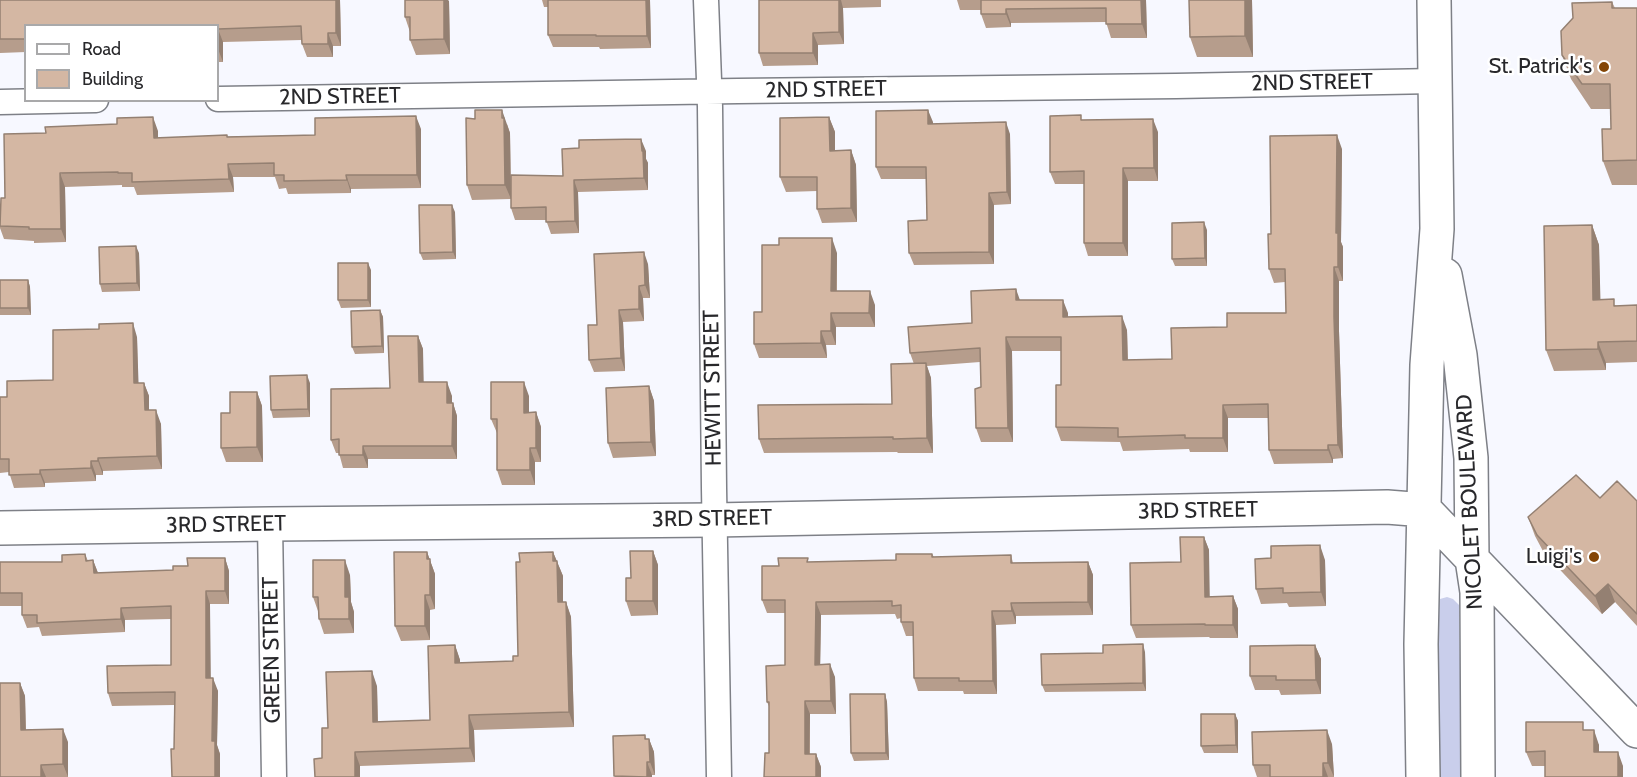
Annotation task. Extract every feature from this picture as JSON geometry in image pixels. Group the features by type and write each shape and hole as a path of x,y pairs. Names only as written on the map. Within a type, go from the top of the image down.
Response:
{"street":[{"name":"HEWITT STREET","path":"706,0 710,92 719,777"},
{"name":"NICOLET BOULEVARD","path":"1423,777 1421,644 1427,365 1437,229 1434,0"},
{"name":"2ND STREET","path":"219,99 1435,81"},
{"path":"0,102 24,102"},
{"name":"NICOLET BOULEVARD","path":"1437,229 1460,355 1470,458 1472,559 1477,592 1478,777"},
{"name":"3RD STREET","path":"0,528 714,520 1375,508 1425,510"},
{"path":"1425,510 1637,731"},
{"name":"GREEN STREET","path":"270,524 274,777"}],"shaded area":[{"path":"1447,597 1459,605 1462,777 1439,777 1437,606 1440,599"}],"building":[{"path":"0,0 336,0 336,33 328,33 328,44 302,44 301,26 219,29 219,24 24,24 24,39 0,39"},
{"path":"405,0 444,0 444,39 410,40 410,17 405,17"},
{"path":"548,0 646,0 647,36 548,35"},
{"path":"759,0 839,0 839,32 813,33 813,53 759,53"},
{"path":"981,0 1141,0 1142,24 1106,24 1106,8 1006,9 1006,14 981,14"},
{"path":"1189,0 1245,0 1245,36 1190,37"},
{"path":"1612,2 1612,8 1637,8 1637,160 1603,161 1602,129 1611,129 1610,84 1582,84 1562,55 1561,31 1573,18 1572,3"},
{"path":"475,110 502,110 505,185 467,185 466,118 475,119"},
{"path":"928,110 928,124 1006,122 1007,192 989,193 989,252 909,253 908,221 927,220 926,167 876,167 876,111"},
{"path":"1081,115 1081,120 1153,119 1154,168 1123,168 1123,243 1084,243 1084,171 1050,172 1050,116"},
{"path":"416,116 417,175 346,175 347,180 284,181 284,175 274,175 274,163 228,164 229,179 132,182 132,173 60,173 61,229 0,226 1,198 5,198 4,134 46,133 45,127 117,124 117,118 153,117 154,138 315,135 315,118"},
{"path":"829,117 830,151 851,150 851,208 817,209 817,177 780,177 780,118"},
{"path":"1337,135 1338,267 1334,267 1334,317 1338,445 1328,445 1328,450 1269,450 1268,404 1223,405 1223,438 1185,438 1185,435 1118,437 1118,428 1056,427 1056,385 1061,385 1061,337 1006,337 1008,428 976,428 975,389 981,387 980,348 910,353 908,327 972,323 971,291 1016,289 1016,300 1063,300 1063,317 1122,316 1123,360 1172,359 1171,328 1227,327 1227,313 1286,313 1285,269 1269,269 1270,136"},
{"path":"641,139 644,178 574,180 575,221 546,222 546,207 511,208 511,175 563,176 562,149 579,148 579,140"},
{"path":"419,205 452,205 453,252 420,253"},
{"path":"1204,222 1205,258 1172,259 1172,223"},
{"path":"1592,225 1593,300 1614,299 1614,306 1637,305 1637,341 1598,342 1598,349 1546,350 1544,226"},
{"path":"779,238 832,238 831,291 870,291 869,313 831,313 831,331 821,331 821,343 754,344 754,312 762,312 762,245 779,245"},
{"path":"136,246 137,283 100,284 99,247"},
{"path":"644,252 645,285 639,286 639,309 619,310 621,358 589,360 588,325 597,325 594,254"},
{"path":"338,263 368,263 368,300 338,300"},
{"path":"0,280 28,280 28,308 0,308"},
{"path":"380,310 382,346 352,347 351,311"},
{"path":"133,323 134,383 144,383 145,410 156,410 157,456 98,458 98,461 91,461 91,468 40,470 40,474 9,475 9,459 0,459 0,397 7,397 7,381 53,380 53,330 99,329 99,324"},
{"path":"388,336 418,336 419,382 447,382 447,403 453,403 452,446 363,446 363,455 339,455 339,439 331,440 331,389 390,388"},
{"path":"926,363 927,438 759,439 758,405 892,404 891,364"},
{"path":"307,375 308,409 271,410 270,376"},
{"path":"491,382 524,382 524,413 536,412 536,448 530,448 530,470 497,470 497,419 491,419"},
{"path":"649,386 651,442 608,443 606,388"},
{"path":"230,392 257,392 257,447 221,448 221,413 230,413"},
{"name":"Luigi's","path":"1576,475 1600,498 1617,481 1637,501 1637,614 1608,584 1595,596 1537,535 1528,517"},
{"path":"1180,537 1204,537 1205,597 1233,596 1233,625 1131,625 1130,563 1181,562"},
{"path":"1320,545 1321,592 1283,593 1283,588 1256,589 1255,559 1271,558 1271,546"},
{"path":"630,551 653,551 653,601 626,601 626,578 631,578"},
{"path":"394,552 427,552 427,559 430,559 430,595 425,595 425,626 395,626"},
{"path":"553,552 553,561 557,561 558,602 566,602 569,712 469,715 470,748 355,752 355,777 315,777 314,759 322,758 322,728 328,728 326,672 372,671 373,722 430,720 428,646 455,645 455,663 513,661 513,656 518,656 516,562 520,562 519,553"},
{"path":"85,554 86,561 93,560 94,573 173,570 173,566 188,566 187,558 225,558 225,591 206,591 206,678 213,678 212,741 215,741 215,777 172,777 171,749 174,749 175,692 108,693 107,666 171,665 171,606 121,608 121,619 37,623 37,615 22,615 22,593 0,593 0,562 62,562 62,555"},
{"path":"896,554 932,554 932,557 1011,555 1011,563 1088,562 1088,602 1011,603 1012,611 992,611 993,681 959,681 959,678 914,678 913,622 901,622 901,605 892,606 892,601 816,602 815,665 830,664 831,701 805,701 805,754 816,754 816,777 764,777 765,753 769,753 766,666 785,665 785,600 762,600 762,566 779,566 778,558 808,558 807,562 896,560"},
{"path":"313,560 345,560 345,597 349,597 349,619 319,619 318,597 313,597"},
{"path":"1143,644 1143,683 1042,685 1041,654 1103,653 1103,645"},
{"path":"1315,645 1316,680 1276,680 1276,676 1250,676 1250,646"},
{"path":"0,683 20,683 21,730 63,729 63,764 41,765 41,777 0,777"},
{"path":"850,694 885,694 886,753 851,753"},
{"path":"1201,714 1235,714 1236,745 1201,746"},
{"path":"1526,722 1583,722 1583,730 1594,730 1594,752 1618,752 1618,777 1545,777 1545,751 1526,752"},
{"path":"1327,730 1328,763 1323,763 1323,777 1270,777 1270,765 1253,765 1252,732"},
{"path":"645,735 645,739 649,739 650,762 647,762 647,777 614,776 613,736"}],"place":[{"name":"St. Patrick's","path":"1604,67"},
{"name":"Luigi's","path":"1594,557"}]}
